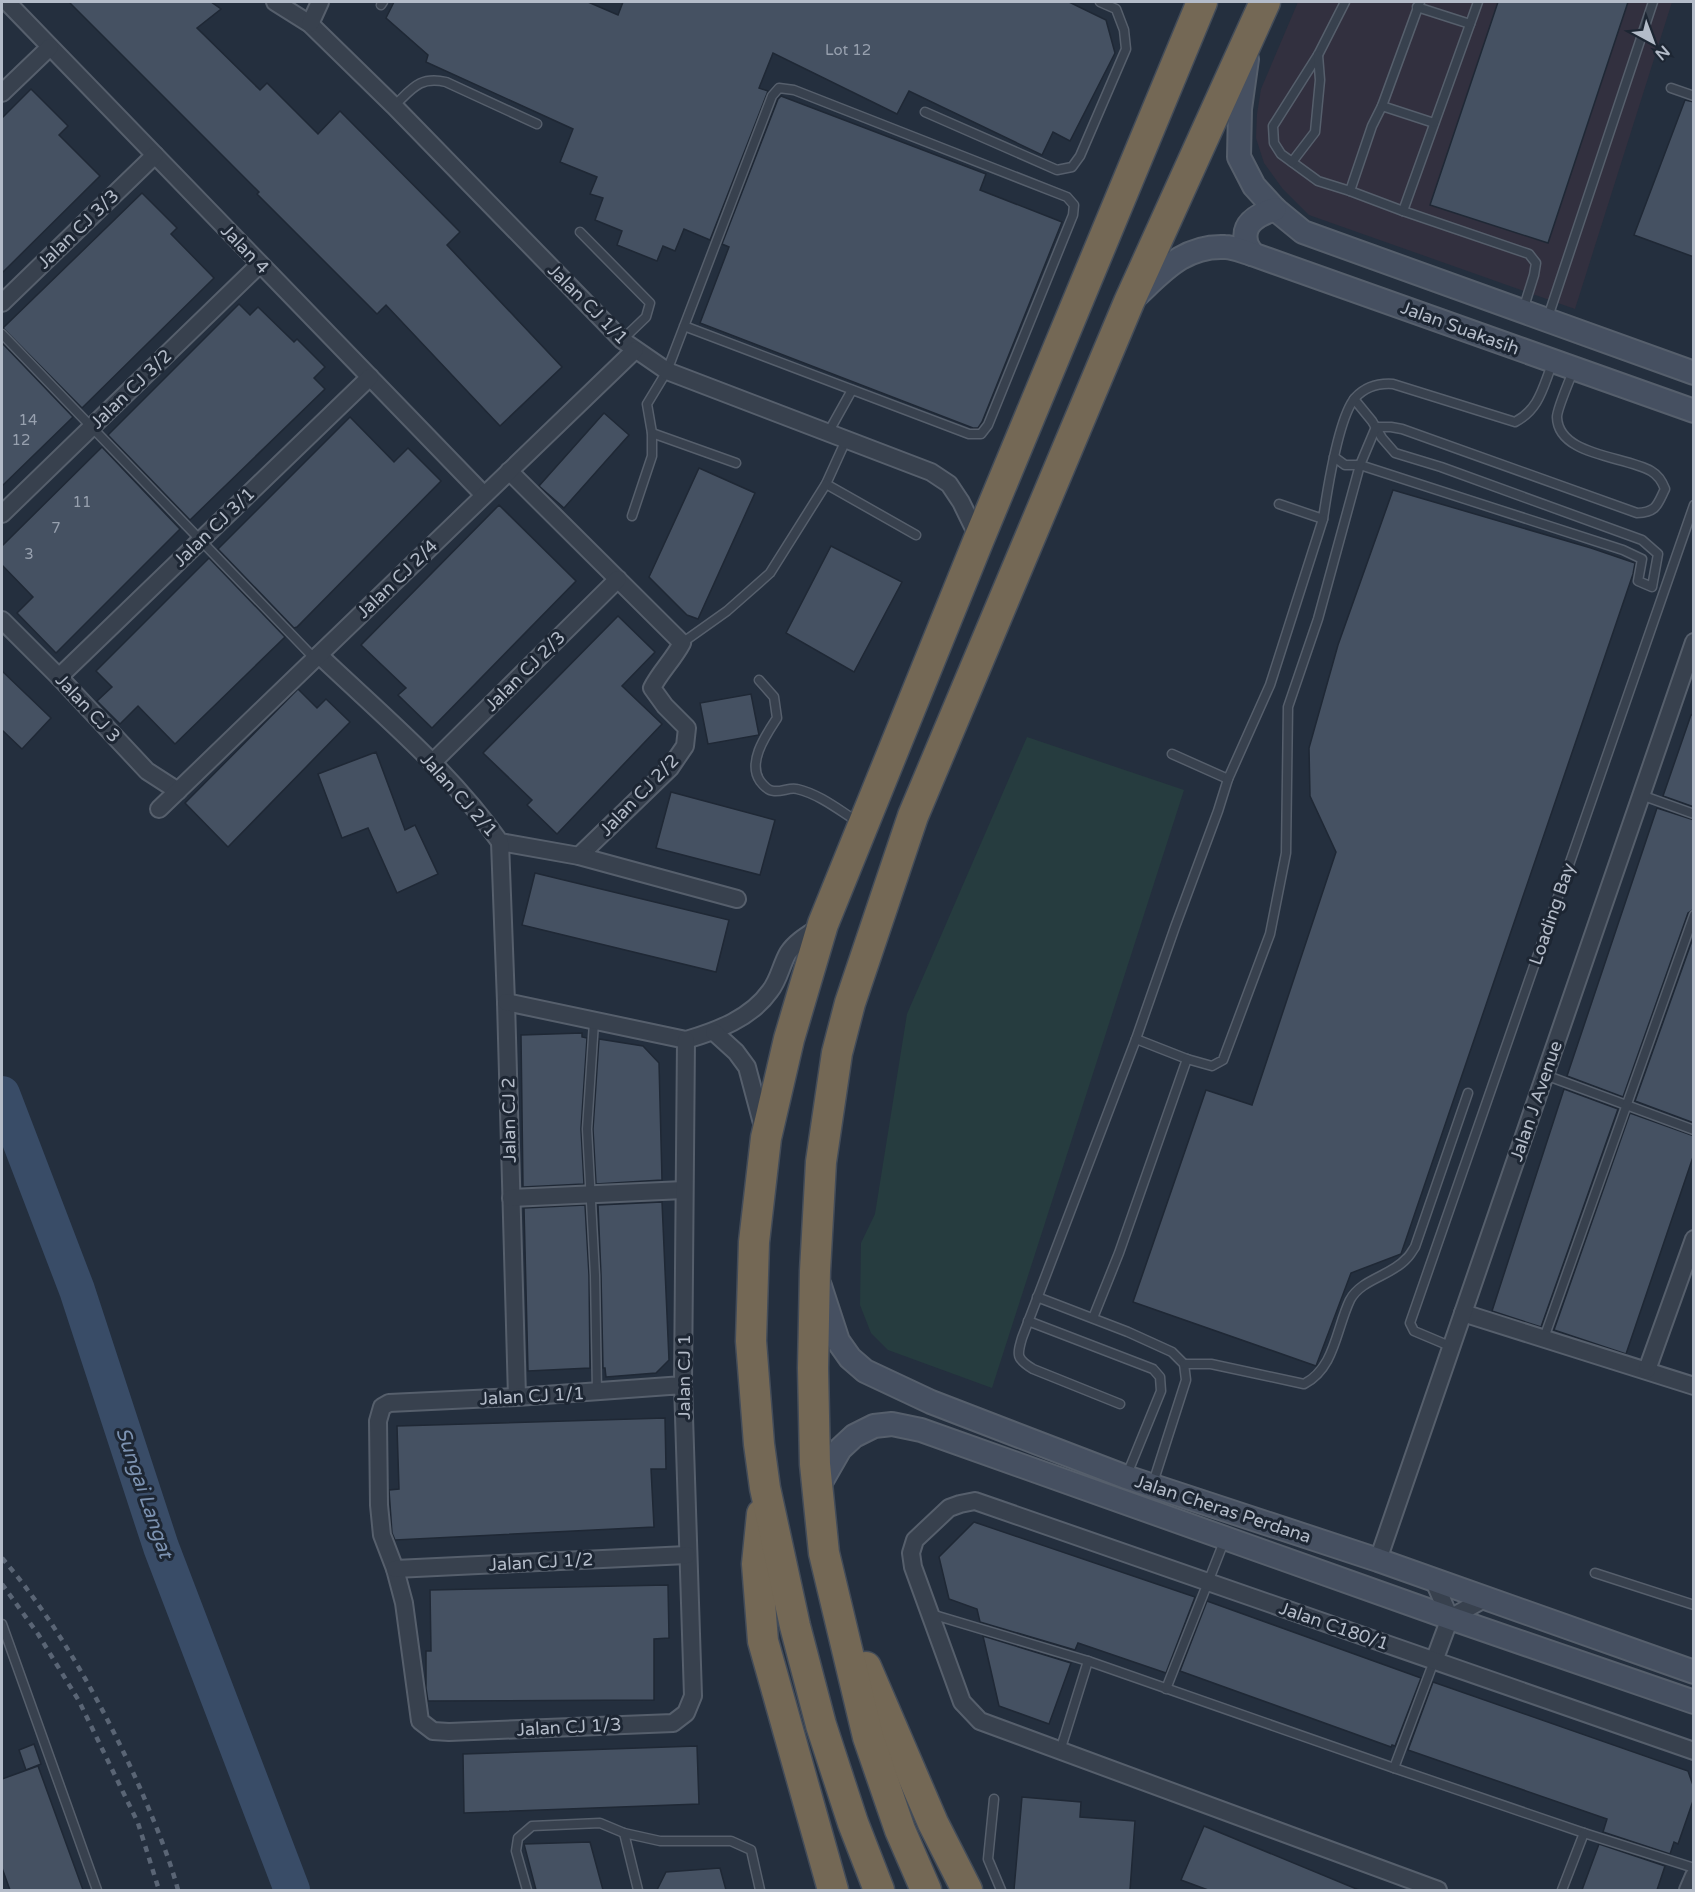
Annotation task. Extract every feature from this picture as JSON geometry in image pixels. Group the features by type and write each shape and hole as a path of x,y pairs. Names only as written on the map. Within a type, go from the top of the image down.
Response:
{"highway":[{"path":"879,1890 853,1823 821,1725 795,1626 765,1488 759,1444 751,1341 754,1242 766,1138 789,1039 823,924 979,539 1202,2"},
{"path":"926,1890 900,1830 868,1737 824,1553 817,1489 813,1368 815,1271 823,1151 837,1053 854,992 913,816 1129,302 1265,2"},
{"path":"765,1488 757,1564 763,1641 833,1890"},
{"path":"839,1617 861,1656 933,1823 967,1890"}],"street":[{"name":"Jalan 4","path":"7,2 484,495"},
{"name":"Jalan CJ 1/1","path":"275,2 310,24 394,106 628,345 667,371 932,472 949,484 961,502 979,539"},
{"path":"310,24 320,2"},
{"name":"Jalan Suakasih","path":"1250,39 1240,109 1239,157 1254,186 1303,232 1694,373"},
{"path":"2,93 50,46"},
{"name":"Jalan CJ 3/3","path":"2,303 155,155"},
{"path":"1252,254 1246,241 1247,226 1257,215 1275,208"},
{"name":"Jalan Suakasih","path":"1129,302 1183,255 1202,249 1227,247 1694,411"},
{"name":"Jalan CJ 3/2","path":"2,514 260,264"},
{"name":"Jalan CJ 2/4","path":"159,809 509,471 628,345"},
{"name":"Jalan CJ 3/1","path":"59,677 370,377"},
{"path":"509,471 681,644"},
{"name":"Jalan CJ 2/3","path":"432,763 618,579"},
{"name":"Jalan CJ 3","path":"2,620 147,771 178,791"},
{"name":"Jalan J Avenue","path":"1378,1560 1694,642"},
{"name":"Jalan CJ 2/2","path":"579,856 670,768 685,746 687,728 664,706 652,688 659,674 676,654 681,644"},
{"name":"Jalan CJ 2/1","path":"317,657 432,763 480,814 500,842 579,856 737,899"},
{"name":"Jalan CJ 2","path":"500,842 517,1397"},
{"path":"506,1002 686,1040 714,1032 758,1005 772,990 788,953 800,940 823,924"},
{"path":"714,1032 736,1052 747,1067 766,1138"},
{"name":"Jalan CJ 1","path":"686,1040 683,1385 693,1696 686,1713"},
{"path":"511,1198 684,1190"},
{"path":"1647,1370 1694,1239"},
{"name":"Jalan Cheras Perdana","path":"815,1271 838,1341 850,1358 865,1371 931,1402 1126,1477 1378,1560 1694,1672"},
{"path":"1463,1313 1694,1386"},
{"name":"Jalan CJ 1/1","path":"395,1569 382,1534 379,1505 378,1421 382,1407 389,1403 517,1397 683,1385"},
{"name":"Jalan Cheras Perdana","path":"817,1489 840,1449 854,1436 874,1426 892,1424 921,1430 1225,1539 1694,1702"},
{"name":"Jalan C180/1","path":"931,1614 914,1567 911,1553 915,1540 949,1508 975,1501 1694,1750"},
{"name":"Jalan CJ 1/2","path":"395,1569 687,1555"},
{"name":"Jalan CJ 1/3","path":"395,1569 404,1603 420,1721 433,1731 673,1723 686,1713"},
{"path":"1433,1579 1450,1618"},
{"path":"1434,1660 1450,1618 1486,1598"},
{"path":"931,1614 962,1702 981,1721 1438,1890"},
{"path":"1688,1890 1694,1876"}],"lane":[{"path":"925,112 1057,170 1072,167 1080,156 1126,49 1124,30 1116,9 1100,2"},
{"path":"1345,2 1318,55 1273,126 1274,142 1281,154 1318,181 1529,254 1536,263 1522,311"},
{"path":"1403,211 1478,2"},
{"path":"1546,320 1653,2"},
{"path":"1350,191 1372,126 1382,106 1419,4 1470,24"},
{"path":"1292,162 1315,132 1320,80 1318,55"},
{"path":"394,106 418,83 434,79 446,82 537,124"},
{"path":"632,516 652,456 652,433 646,404 667,371 684,326 772,96 779,88 794,90 1067,197 1074,205 1073,215 988,425 981,434 969,434 684,326"},
{"path":"1671,88 1694,96"},
{"path":"1382,106 1434,123"},
{"path":"580,232 650,303 646,317 628,345"},
{"path":"2,334 317,657"},
{"path":"1120,1404 1033,1369 1021,1362 1017,1353 1136,1039 1228,779 1270,686 1323,519 1334,457 1343,425 1354,399 1367,389 1381,383 1392,384 1515,422 1527,416 1564,365"},
{"path":"1376,427 1402,429 1637,513 1648,513 1656,507 1665,489 1661,479 1650,471 1576,446 1562,435 1557,416 1564,365"},
{"path":"828,433 852,390"},
{"path":"1334,457 1345,465 1360,465 1623,550 1642,559 1638,581 1652,587 1658,554 1642,540 1441,467 1395,453 1354,399"},
{"path":"1136,1039 1212,1066 1223,1060 1270,934 1286,853 1288,707 1318,619 1360,465 1376,427"},
{"path":"652,433 736,463"},
{"path":"681,644 727,611 770,573 826,484 846,440"},
{"path":"826,484 916,535"},
{"path":"1279,504 1323,519"},
{"name":"Loading Bay","path":"1452,1347 1414,1331 1410,1323 1694,505"},
{"path":"759,680 774,697 777,718 764,738 755,764 755,774 764,787 774,792 795,788 822,800 864,825"},
{"path":"1172,754 1228,779"},
{"path":"1641,795 1694,814"},
{"path":"1544,1338 1694,915"},
{"path":"594,1022 587,1129 595,1275 597,1392"},
{"path":"1093,1318 1119,1253 1187,1059"},
{"path":"1545,1075 1694,1130"},
{"path":"1184,1364 1211,1364 1304,1384 1318,1375 1332,1351 1351,1300 1359,1289 1406,1260 1414,1248 1468,1094"},
{"path":"1037,1297 1172,1352 1184,1364 1186,1380 1153,1486"},
{"path":"1028,1321 1153,1369 1160,1377 1161,1391 1126,1477"},
{"path":"1166,1689 1225,1539"},
{"path":"1595,1573 1694,1605"},
{"path":"931,1614 1088,1661 1584,1833 1694,1868"},
{"path":"2,1624 97,1890"},
{"path":"1394,1768 1434,1660"},
{"path":"1060,1751 1088,1661"},
{"path":"994,1799 988,1859 1000,1890"},
{"path":"527,1890 516,1851 518,1838 532,1826 600,1823 624,1833 660,1841 731,1841 751,1850 760,1890"},
{"path":"624,1833 638,1890"},
{"path":"1562,1890 1584,1833"}],"shaded area":[{"path":"1298,2 1672,2 1575,309 1309,215 1282,188 1264,163 1256,138 1257,114 1261,89"}],"green space":[{"path":"1027,737 1184,790 992,1388 888,1350 871,1333 860,1305 861,1243 875,1214 907,1014"}],"building":[{"path":"69,2 211,2 221,9 197,28 260,90 267,83 318,134 340,111 460,232 447,245 562,367 500,426 386,305 377,314"},
{"path":"394,2 588,2 618,15 623,2 1069,2 1106,20 1115,53 1070,141 1053,132 1042,155 909,91 897,114 773,53 759,88 768,91 710,240 684,229 675,251 663,246 657,261 617,245 622,231 595,220 603,198 590,194 597,177 560,162 573,129 426,62 428,55 386,18"},
{"path":"1498,2 1628,2 1548,243 1430,205"},
{"path":"31,89 68,126 59,135 100,176 2,273 2,118"},
{"path":"781,96 986,174 980,190 1062,222 978,428 700,323 729,247 722,244"},
{"path":"1685,100 1694,102 1694,257 1634,235"},
{"path":"142,193 177,228 171,234 214,278 82,408 3,328"},
{"path":"239,304 250,315 258,307 294,342 297,339 325,367 314,378 325,389 190,520 108,435"},
{"path":"2,343 73,417 2,486"},
{"path":"604,413 629,435 564,508 539,486"},
{"path":"350,417 394,462 408,448 441,481 294,628 218,549"},
{"path":"102,447 180,529 56,653 17,613 33,597 2,565 2,546"},
{"path":"699,468 755,493 698,619 687,615 649,577"},
{"path":"1393,490 1635,563 1401,1254 1351,1273 1316,1366 1133,1302 1206,1090 1252,1105 1336,852 1310,796 1309,748 1338,645"},
{"path":"499,505 576,581 432,728 398,695 406,688 361,645"},
{"path":"831,546 902,582 854,672 786,633"},
{"path":"209,558 285,637 175,744 138,706 120,724 97,701 112,687 96,671"},
{"path":"618,616 655,652 622,686 662,724 557,834 527,805 532,800 483,753"},
{"path":"2,671 51,718 22,749 2,730"},
{"path":"298,689 317,708 326,699 350,722 228,847 185,803"},
{"path":"751,694 759,735 708,744 700,703"},
{"path":"1691,715 1694,715 1694,807 1663,796"},
{"path":"376,752 405,830 415,825 438,874 397,893 368,828 342,838 318,774"},
{"path":"671,792 775,820 760,875 656,848"},
{"path":"1657,808 1694,820 1694,909 1688,913 1623,1097 1567,1076"},
{"path":"535,873 729,920 716,972 522,925"},
{"path":"1694,935 1694,1123 1635,1101"},
{"path":"582,1033 582,1037 587,1038 581,1129 584,1184 523,1187 521,1035"},
{"path":"599,1039 643,1046 659,1063 662,1180 596,1184 593,1129"},
{"path":"1564,1089 1618,1109 1541,1327 1492,1311"},
{"path":"1630,1113 1694,1136 1694,1154 1626,1354 1554,1330"},
{"path":"662,1202 669,1360 656,1373 606,1377 605,1368 603,1368 598,1205"},
{"path":"585,1205 589,1275 590,1368 528,1371 524,1208"},
{"path":"665,1418 666,1469 651,1469 654,1527 395,1540 392,1533 389,1490 399,1489 397,1426"},
{"path":"974,1522 1195,1597 1166,1673 1078,1643 1075,1650 980,1622 977,1609 949,1599 939,1557"},
{"path":"668,1585 669,1638 654,1639 654,1700 428,1701 426,1651 431,1651 430,1590"},
{"path":"1207,1601 1421,1678 1395,1746 1391,1747 1180,1671"},
{"path":"983,1636 1071,1663 1049,1724 999,1706"},
{"path":"1433,1682 1688,1771 1694,1788 1694,1798 1678,1844 1674,1842 1670,1854 1603,1832 1607,1819 1408,1750"},
{"path":"34,1744 41,1764 26,1770 19,1750"},
{"path":"697,1746 699,1804 464,1813 463,1754"},
{"path":"38,1766 83,1890 10,1890 2,1868 2,1779"},
{"path":"1022,1797 1081,1802 1080,1817 1135,1821 1130,1890 1014,1890"},
{"path":"1204,1826 1359,1890 1208,1890 1181,1880"},
{"path":"590,1842 603,1890 536,1890 524,1844"},
{"path":"1599,1844 1665,1866 1657,1890 1582,1890"},
{"path":"720,1868 726,1890 657,1890 666,1872"}],"waterway":[{"name":"Sungai Langat","path":"2,1094 77,1290 161,1547 292,1890"}],"railway":[{"path":"2,1558 23,1583 61,1639 112,1728 156,1826 178,1890"},
{"path":"2,1584 38,1634 79,1701 138,1823 159,1890"}]}
